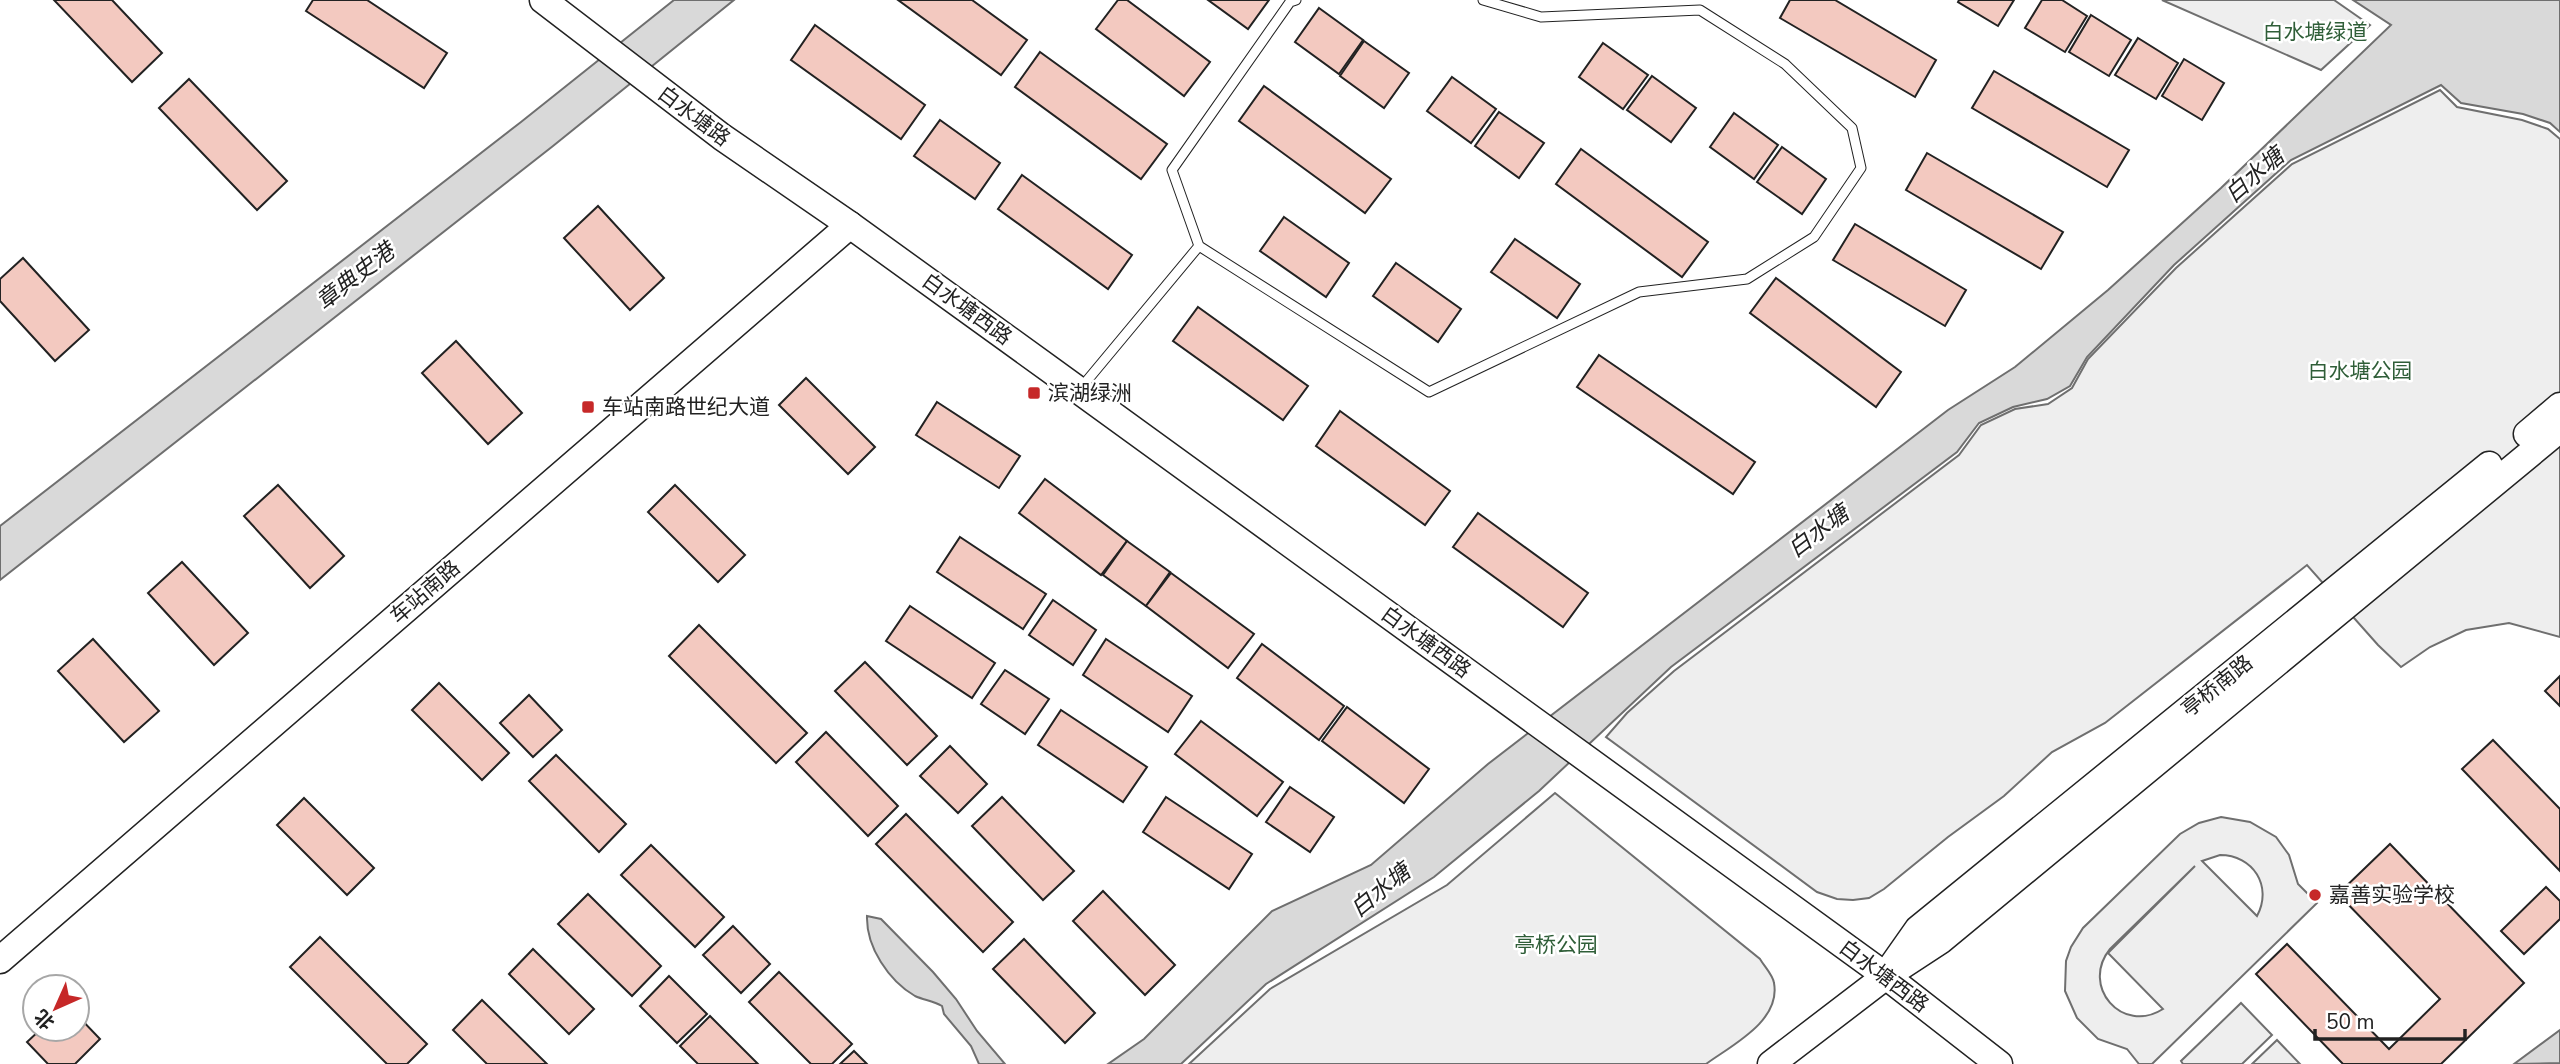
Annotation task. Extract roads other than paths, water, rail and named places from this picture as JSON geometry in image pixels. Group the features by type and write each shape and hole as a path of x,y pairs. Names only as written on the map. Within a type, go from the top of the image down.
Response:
{"street":[{"name":"白水塘路","path":"542,0 722,137 850,225"},
{"name":"白水塘西路","path":"850,225 1885,976 1999,1064"},
{"name":"车站南路","path":"0,960 850,225"},
{"name":"亭桥南路","path":"1885,976 1918,929 2560,407"},
{"name":"亭桥南路","path":"1771,1064 1885,976 1941,940 2560,429"}],"lane":[{"path":"1296,0 1290,2 1172,170 1199,246 1429,392 1639,292 1746,279 1814,237 1861,168 1852,128 1785,64 1700,10 1541,17 1483,0"},
{"path":"1079,390 1199,246"}],"water":[{"name":"章典史港","path":"674,0 734,0 553,146 0,580 0,526"},
{"name":"白水塘","path":"2353,0 2560,0 2560,132 2550,123 2523,114 2461,103 2441,85 2291,160 2174,265 2087,357 2070,386 2047,399 2013,407 1979,423 1957,452 1671,667 1539,791 1434,877 1266,984 1181,1064 1108,1064 1144,1039 1272,911 1371,865 1488,764 1948,410 2015,367 2108,290 2221,188 2391,25"},
{"path":"867,916 881,919 933,972 1005,1064 979,1064 971,1046 944,1014 942,1006 915,996 896,982 875,951 870,939"},
{"path":"2560,1030 2560,1063 2514,1064"}],"place":[{"name":"滨湖绿洲","path":"1034,393"},
{"name":"车站南路世纪大道","path":"588,407"},
{"name":"嘉善实验学校","path":"2315,895"}],"park label":[{"name":"白水塘绿道","path":"2315,32"},
{"name":"白水塘公园","path":"2360,371"},
{"name":"亭桥公园","path":"1556,945"}]}
